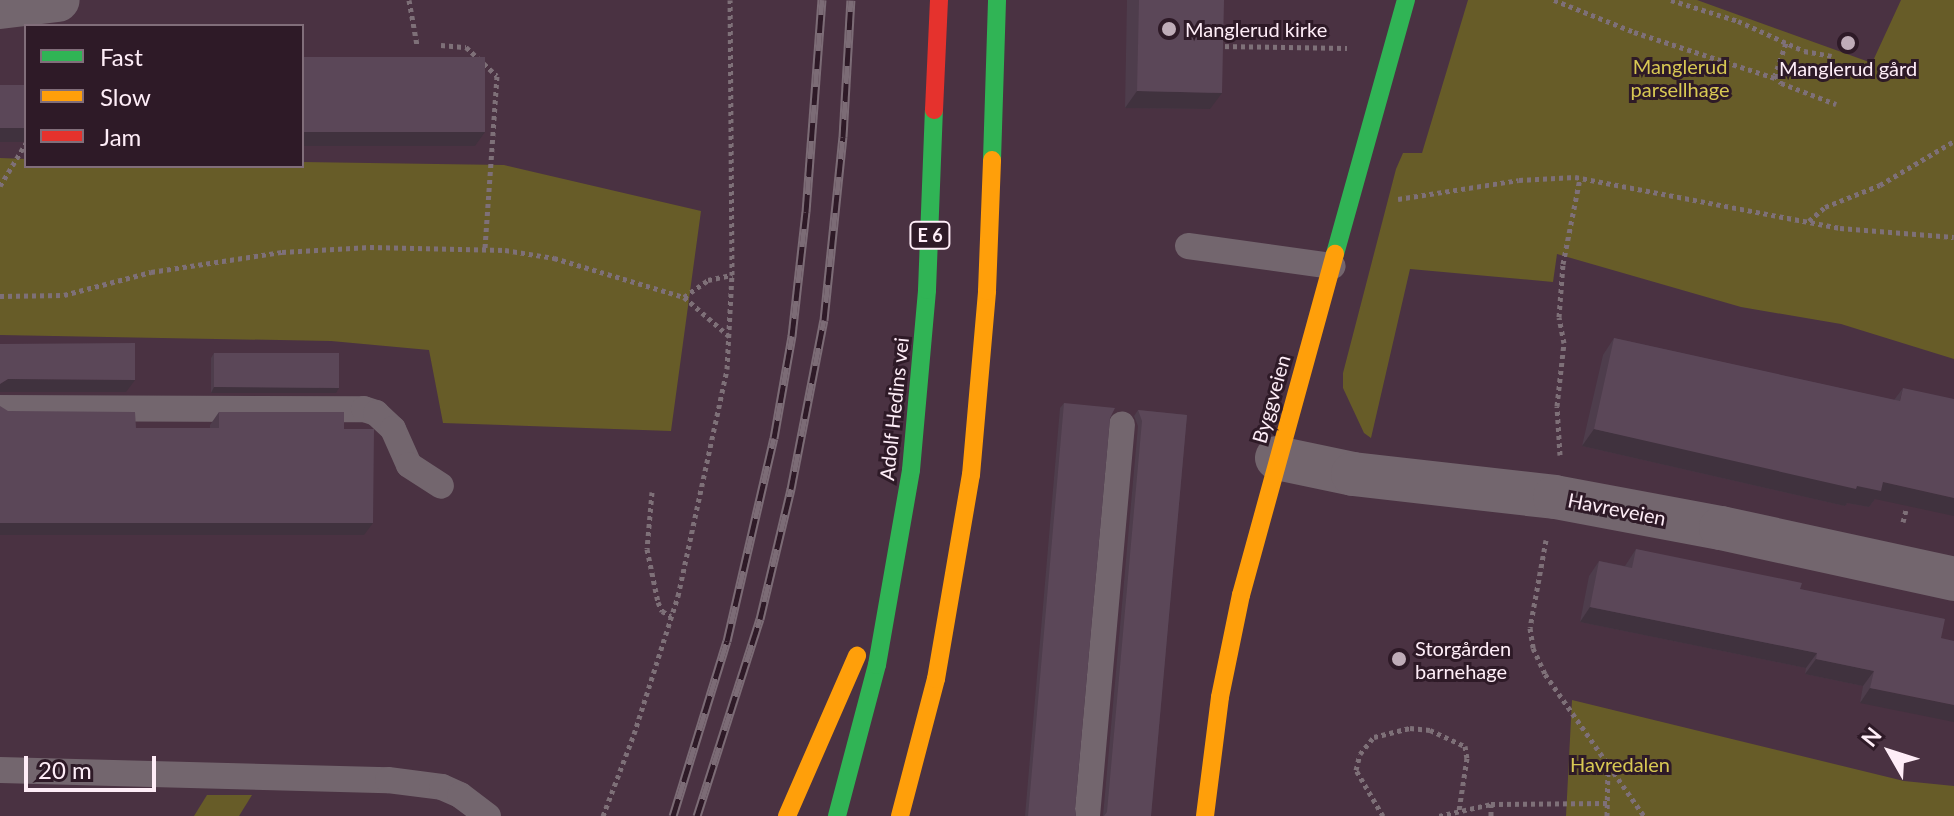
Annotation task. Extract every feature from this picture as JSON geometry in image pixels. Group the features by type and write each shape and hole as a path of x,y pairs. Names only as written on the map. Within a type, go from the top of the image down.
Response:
{"main road":[{"name":"Adolf Hedins vei","path":"837,816 877,665 896,566 919,395 939,0"},
{"path":"900,816 936,679 971,475 992,198 997,0"},
{"name":"Byggveien","path":"1205,816 1220,697 1241,595 1406,0"},
{"name":"E 6","path":"787,816 896,566"},
{"path":"931,770 936,679"}],"street":[{"path":"0,7 58,0"},
{"name":"Havreveien","path":"1277,458 1353,474 1555,497 1721,528 1954,579"}],"lane":[{"path":"1188,246 1333,266"},
{"path":"0,408 364,409 376,413 393,429 409,465 441,486"},
{"path":"1087,816 1122,425"},
{"path":"0,770 388,780 442,787 460,795 488,816"}],"path":[{"path":"409,0 417,45"},
{"path":"603,816 671,616 714,440 729,336 732,275 730,0"},
{"path":"1554,0 1634,32 1778,79 1806,95 1836,104"},
{"path":"1671,0 1738,21 1786,43 1832,56"},
{"path":"1778,79 1775,75 1786,43"},
{"path":"441,45 466,47 497,76 485,248"},
{"path":"1217,46 1392,51"},
{"path":"1808,222 1825,207 1880,185 1954,141"},
{"path":"0,186 24,146"},
{"path":"1561,468 1557,406 1564,343 1559,317 1563,264 1580,178"},
{"path":"1389,199 1519,180 1580,178 1883,234 1954,237"},
{"path":"0,296 64,295 151,272 282,252 370,247 485,248 554,258 684,297 729,336"},
{"path":"684,297 708,280 732,275"},
{"path":"652,492 647,549 658,602 662,611 671,616"},
{"path":"1549,527 1530,628 1533,648 1545,674 1644,816"},
{"path":"1383,816 1356,770 1360,754 1374,737 1410,728 1430,730 1465,746 1467,758 1459,810"},
{"path":"1607,816 1608,764"},
{"path":"1439,816 1491,804 1607,803"},
{"path":"1491,804 1491,816"}],"green space":[{"name":"Manglerud parsellhage","path":"1468,0 1697,0 1872,63 1901,0 1954,0 1954,359 1841,324 1741,307 1557,254 1553,282 1410,269 1371,438 1364,433 1343,388 1343,373 1396,169 1403,153 1422,153"},
{"path":"0,158 24,159 24,168 304,168 304,162 504,165 701,211 671,431 443,423 429,350 331,341 0,335"},
{"name":"Havredalen","path":"1572,700 1904,781 1954,786 1954,816 1566,816"},
{"path":"207,795 252,795 239,816 194,816"}],"building":[{"name":"Manglerud kirke","path":"1139,0 1224,0 1222,93 1137,91"},
{"path":"304,57 485,57 485,132 304,132"},
{"path":"0,85 24,85 24,128 0,128"},
{"path":"1614,338 1900,401 1903,388 1954,399 1954,498 1883,482 1881,491 1857,486 1856,489 1594,429"},
{"path":"135,343 135,380 8,379 0,384 0,344"},
{"path":"214,353 339,353 339,388 214,387"},
{"path":"1064,403 1115,408 1110,418 1076,816 1028,816"},
{"path":"0,406 8,411 135,412 136,428 219,428 219,412 344,412 344,429 374,429 373,523 0,523"},
{"path":"1138,410 1187,415 1151,816 1104,816 1107,812 1142,421"},
{"path":"1636,549 1802,583 1800,589 1945,619 1941,638 1954,641 1954,705 1870,688 1874,671 1816,659 1817,653 1590,607 1599,561 1632,568"}],"railway":[{"path":"673,816 727,641 774,438 792,336 806,212 822,0"},
{"path":"697,816 760,619 791,489 824,320 843,137 851,0"}],"traffic: fast":[{"path":"992,160 997,0"},
{"path":"1335,254 1406,0"},
{"path":"837,816 877,665 911,470 927,290 934,110"}],"traffic: slow":[{"path":"900,816 936,679 971,475 987,291 992,160"},
{"path":"1205,816 1220,697 1241,595 1335,254"},
{"path":"787,816 857,656"}],"traffic: jam":[{"path":"934,110 939,0"}],"place":[{"name":"Manglerud kirke","path":"1169,29"},
{"name":"Manglerud gård","path":"1848,43"},
{"name":"Storgården barnehage","path":"1399,659"}]}
